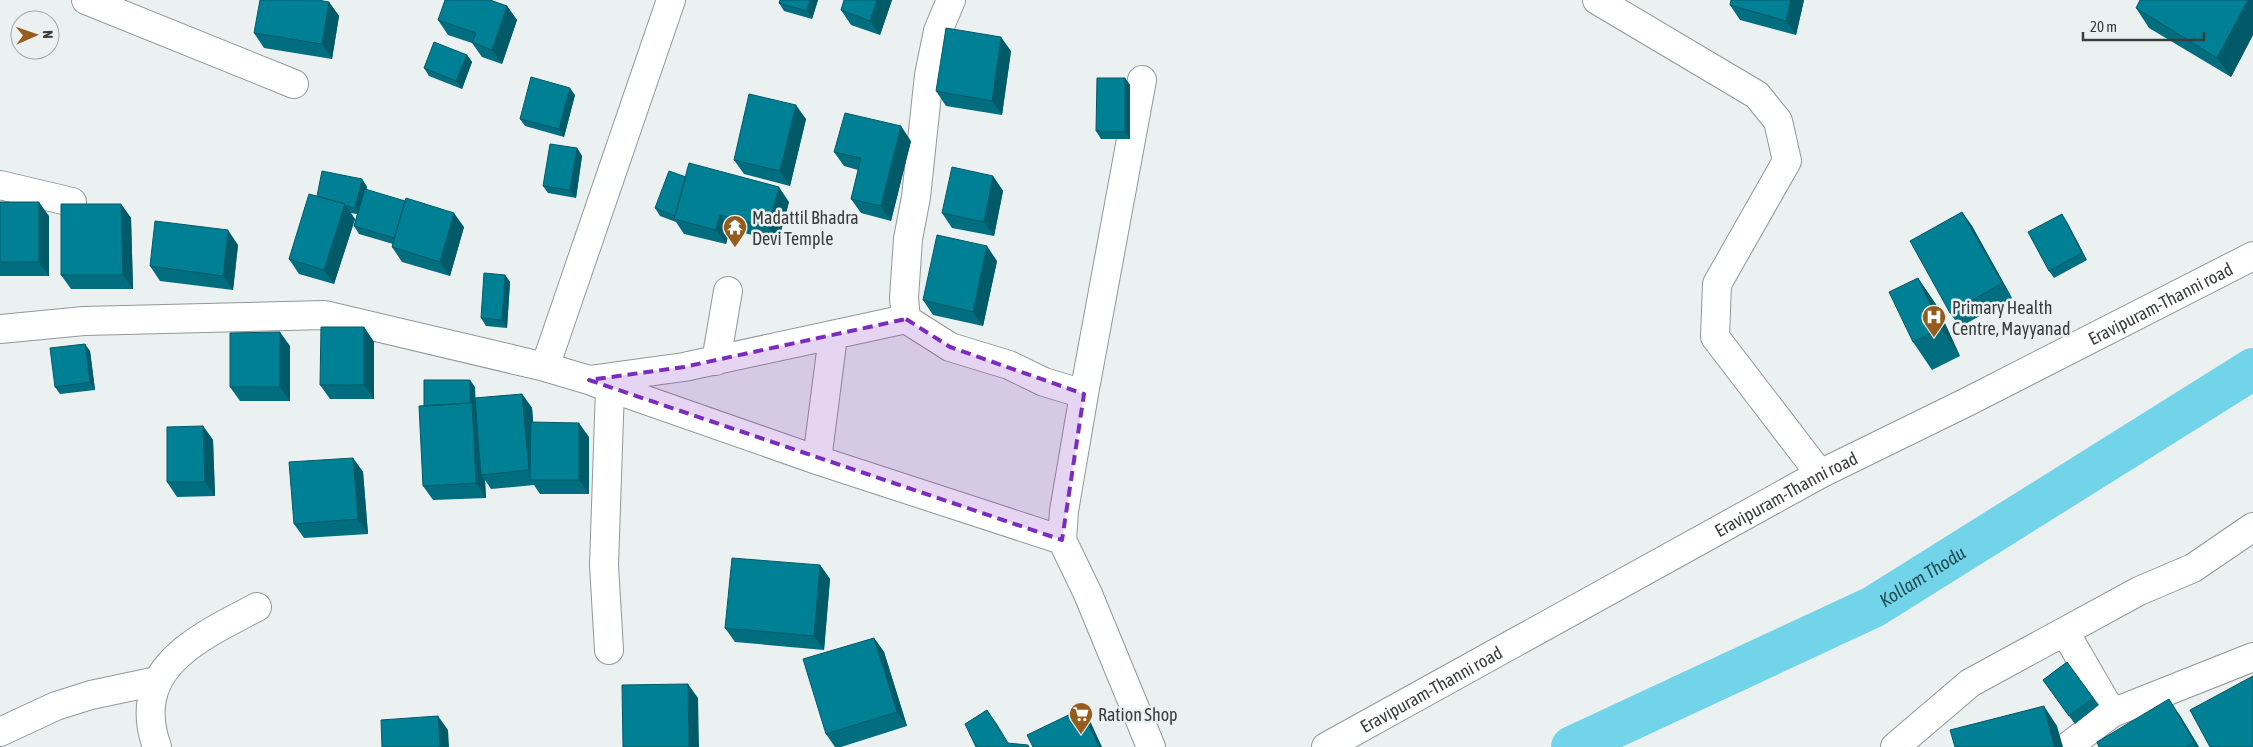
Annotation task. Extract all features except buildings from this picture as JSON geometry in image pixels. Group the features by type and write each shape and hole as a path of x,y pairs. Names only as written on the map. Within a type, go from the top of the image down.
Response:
{"street":[{"path":"86,0 294,84"},
{"path":"546,368 671,0"},
{"path":"906,319 904,298 907,248 916,197 929,75 938,31 951,0"},
{"path":"1597,0 1757,95 1778,121 1787,161 1717,284 1715,337 1820,474"},
{"path":"1142,80 1084,394 1064,511 1062,540 1088,594 1150,747"},
{"path":"0,185 72,202"},
{"name":"Eravipuram-Thanni road","path":"1326,747 1820,474 1976,398 2253,256"},
{"path":"716,361 728,291"},
{"path":"0,329 84,321 325,315 546,368 599,384 817,460 1062,540"},
{"path":"599,384 716,361 906,319 950,347 1009,364 1044,382 1084,394"},
{"path":"817,460 833,336"},
{"path":"599,384 604,565 609,650"},
{"path":"1895,747 1970,683 2139,591 2193,568 2253,527"},
{"path":"157,747 152,734 150,704 162,671 173,659 210,632 257,607"},
{"path":"2065,632 2112,713"},
{"path":"2066,747 2112,713 2253,658"},
{"path":"0,732 56,706 91,695 157,681"}],"highlighted area":[{"path":"906,319 950,347 1084,394 1062,540 589,380 684,367"}],"waterway":[{"name":"Kollam Thodu","path":"1572,747 1873,607 2253,369"}],"place":[{"name":"Madattil Bhadra Devi Temple","path":"735,248"},
{"name":"Primary Health Centre, Mayyanad","path":"1934,338"},
{"name":"Ration Shop","path":"1081,735"}]}
